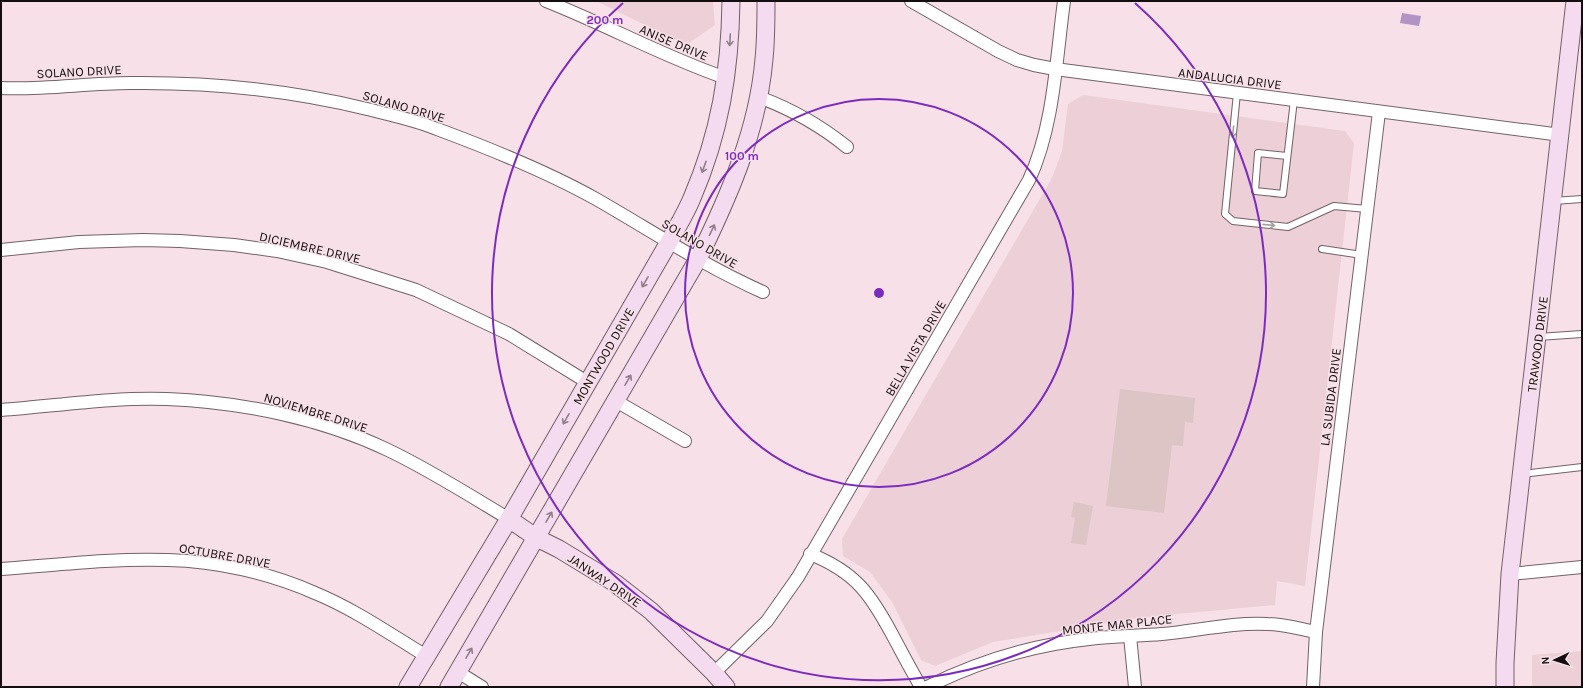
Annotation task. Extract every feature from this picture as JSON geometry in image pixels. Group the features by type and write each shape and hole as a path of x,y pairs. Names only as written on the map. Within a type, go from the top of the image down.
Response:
{"main road":[{"name":"MONTWOOD DRIVE","path":"408,687 509,519 669,242 691,200 704,168 714,137 726,78 730,41 731,1"},
{"path":"449,687 698,259 731,191 759,97 764,59 766,1"},
{"name":"TRAWOOD DRIVE","path":"1505,687 1504,663 1510,574 1574,34 1575,1"},
{"name":"JANWAY DRIVE","path":"509,519 537,538 559,549 615,583 651,611 714,673 726,687"}],"street":[{"name":"ANISE DRIVE","path":"546,1 669,57 726,78"},
{"name":"ANDALUCIA DRIVE","path":"911,1 998,51 1023,62 1055,69 1561,135"},
{"name":"BELLA VISTA DRIVE","path":"714,673 767,622 798,577 810,554 871,453 1030,180 1038,161 1046,133 1064,1"},
{"name":"SOLANO DRIVE","path":"1,88 129,83 226,85 280,92 343,103 393,115 436,128 556,178 595,198 733,279 763,292"},
{"path":"759,97 801,115 831,134 847,147"},
{"name":"LA SUBIDA DRIVE","path":"1313,687 1316,632 1379,112"},
{"name":"DICIEMBRE DRIVE","path":"1,250 80,242 180,240 277,251 327,262 416,290 509,334 587,382"},
{"name":"NOVIEMBRE DRIVE","path":"1,410 116,400 167,399 213,402 259,409 329,428 386,449 422,467 509,519"},
{"path":"616,401 685,441"},
{"path":"810,554 839,568 865,590 877,606 921,687"},
{"name":"OCTUBRE DRIVE","path":"1,569 80,563 169,560 212,564 255,572 284,580 316,593 351,610 426,656"},
{"path":"1510,574 1582,567"},
{"name":"MONTE MAR PLACE","path":"927,687 984,662 1050,644 1249,624 1269,624 1316,632"},
{"path":"1130,636 1135,687"},
{"path":"458,672 482,687"}],"lane":[{"path":"1237,93 1225,214 1233,222 1288,227 1334,206 1367,209"},
{"path":"1288,156 1258,153 1255,191 1283,194 1288,156 1294,100"},
{"path":"1553,201 1582,199"},
{"path":"1322,249 1362,255"},
{"path":"1538,337 1582,334"},
{"path":"1522,474 1582,467"}],"shaded area":[{"path":"596,1 713,1 715,25 686,45"},
{"path":"1402,13 1421,16 1419,26 1400,23"},
{"path":"1083,95 1345,131 1354,143 1305,586 1277,581 1275,605 1145,617 993,642 935,666 921,660 892,602 870,572 843,556 842,539 1052,178 1062,151 1068,104"},
{"path":"1582,651 1582,687 1532,687 1532,655"}],"building":[{"path":"1120,389 1195,398 1193,423 1185,422 1183,446 1172,445 1164,513 1106,506"},
{"path":"1074,502 1093,506 1086,545 1071,543 1075,518 1071,517"}]}
